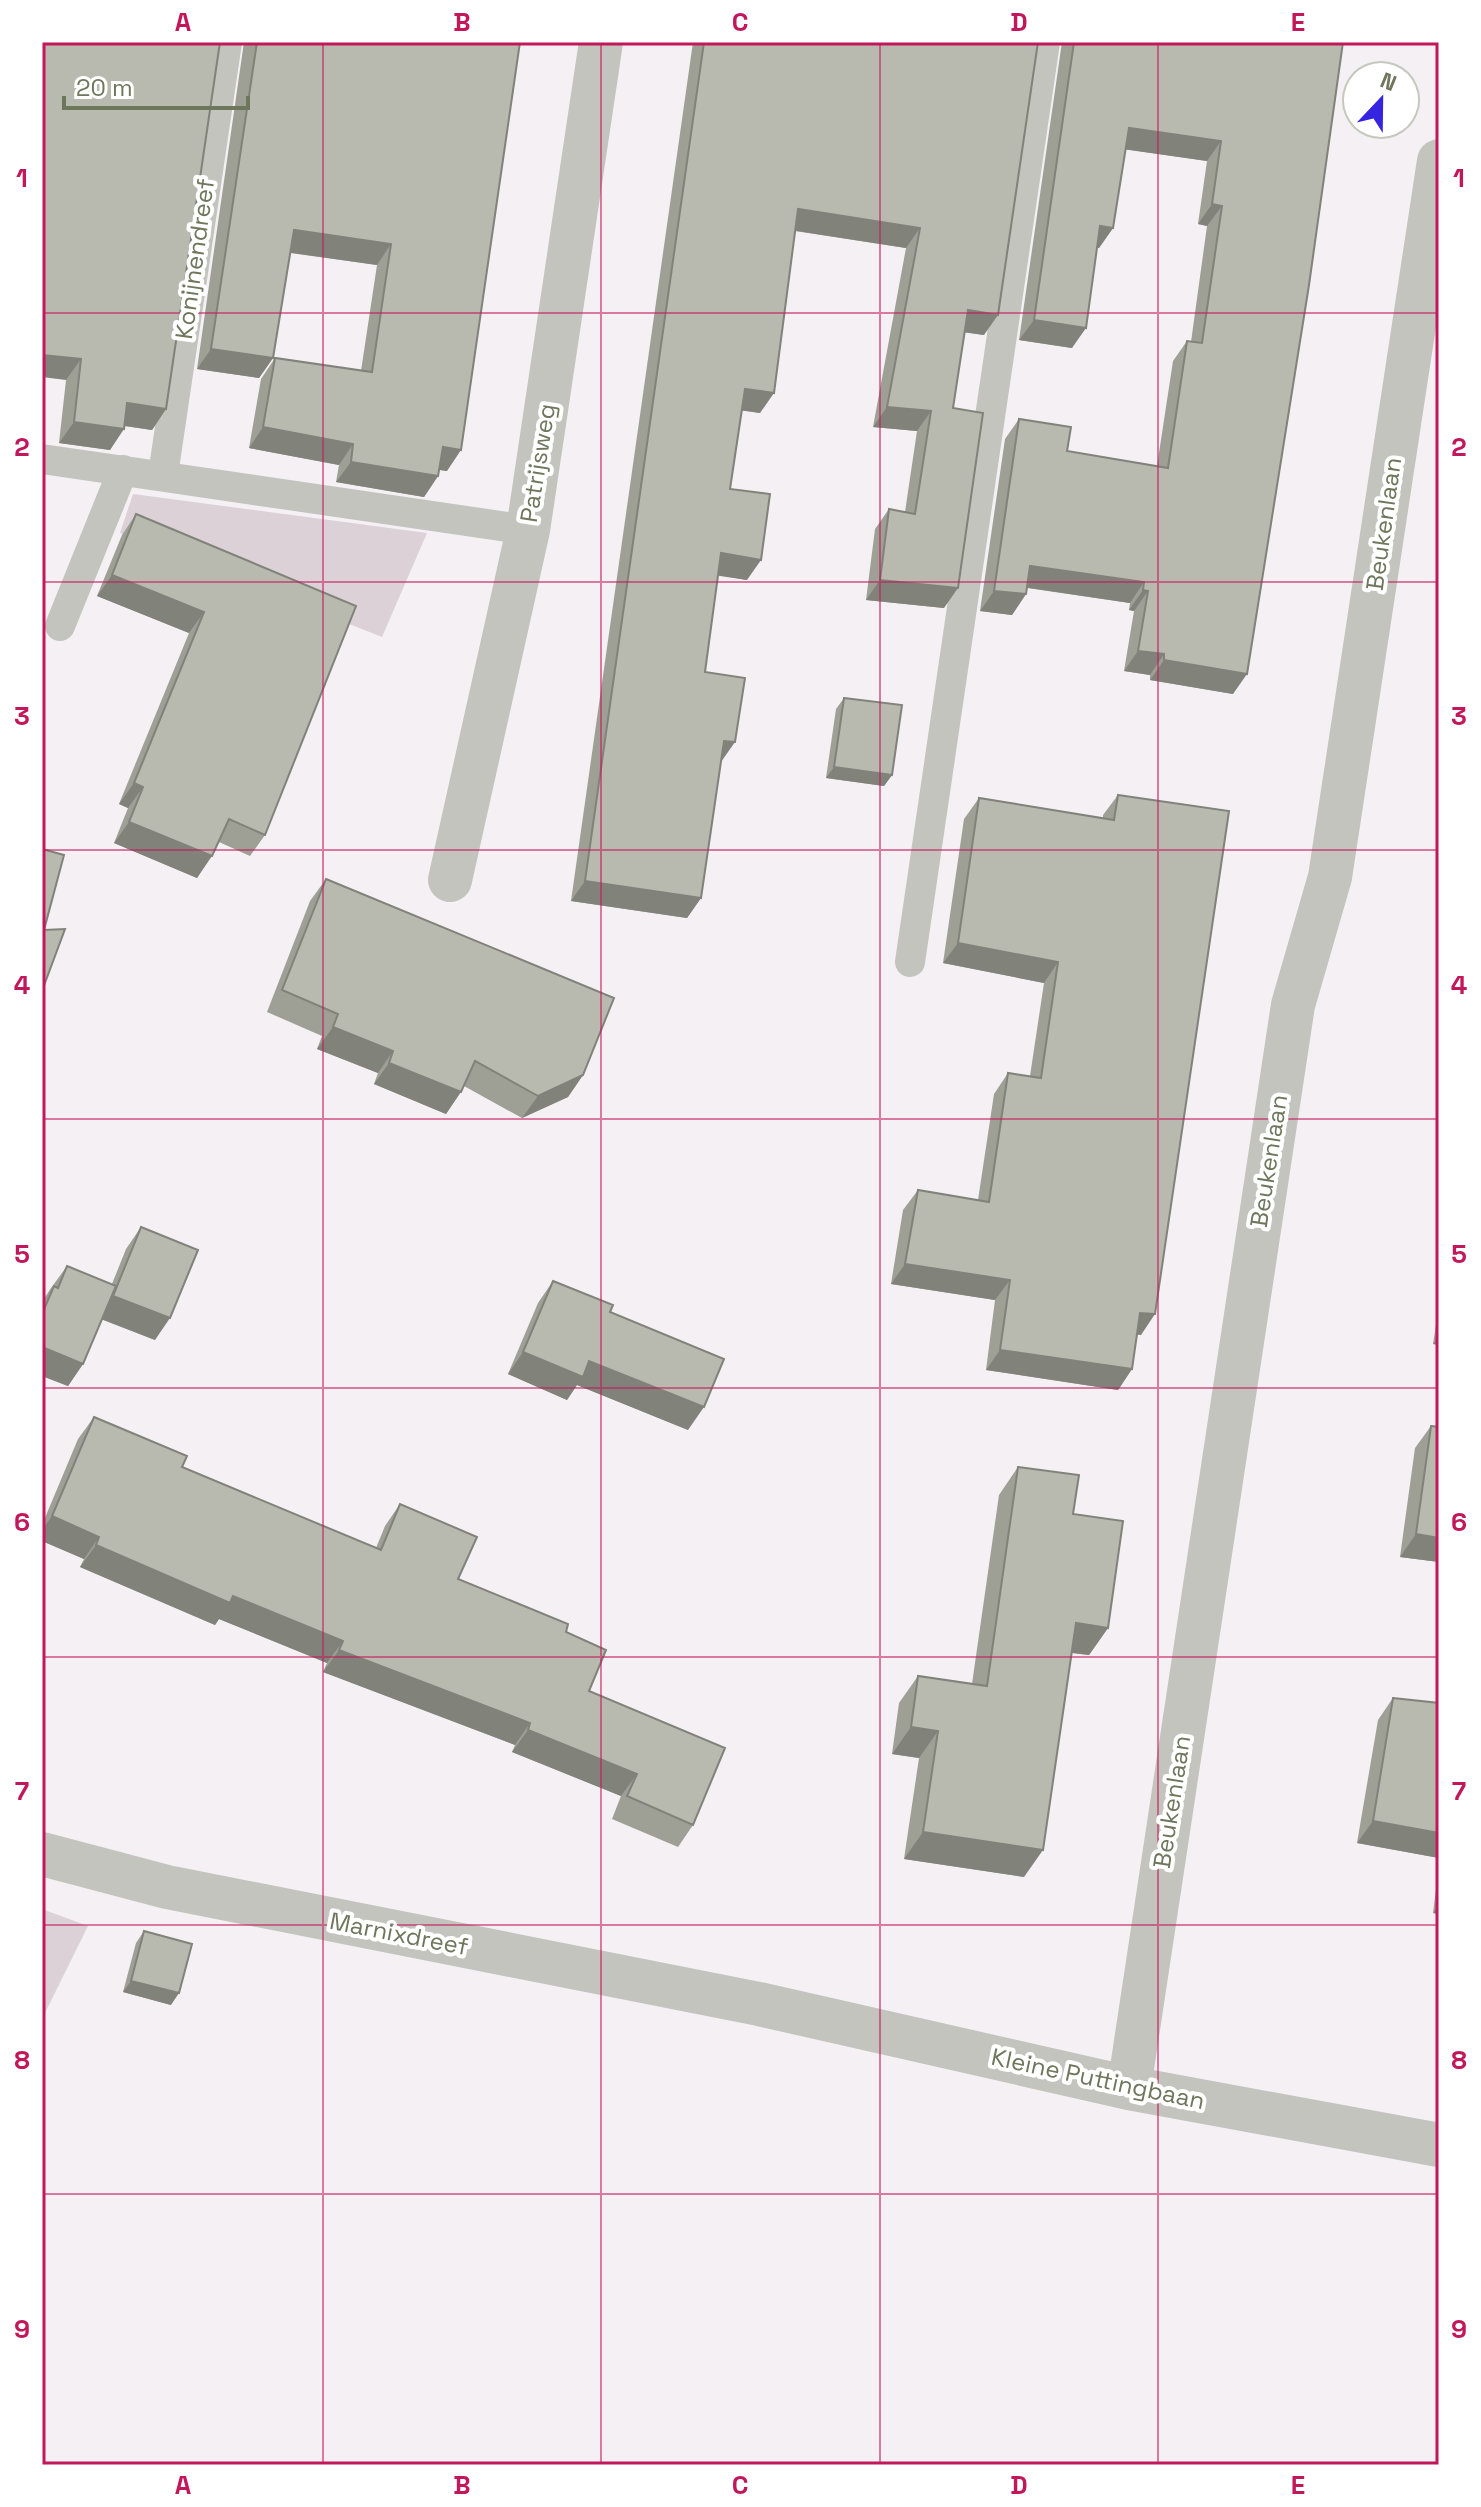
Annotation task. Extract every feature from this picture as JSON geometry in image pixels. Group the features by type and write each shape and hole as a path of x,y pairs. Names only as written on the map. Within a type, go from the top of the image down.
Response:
{"street":[{"name":"Patrijsweg","path":"450,880 528,530 601,42"},
{"name":"Beukenlaan","path":"1129,2088 1293,1005 1330,877 1433,238 1439,161"},
{"name":"Marnixdreef","path":"42,1854 167,1887 759,2004"},
{"name":"Kleine Puttingbaan","path":"759,2004 1129,2088 1439,2145"}],"lane":[{"name":"Konijnendreef","path":"163,475 227,42"},
{"path":"910,962 1045,42"},
{"path":"42,459 528,530"},
{"path":"60,626 123,470"}],"shaded area":[{"path":"133,494 427,533 382,637 120,533"},
{"path":"42,1909 88,1926 42,2019"}],"building":[{"path":"42,42 220,42 166,409 127,403 124,429 74,422 81,359 42,355"},
{"path":"257,42 520,42 461,450 443,447 438,476 351,462 353,444 263,427 275,358 372,372 391,244 294,230 273,358 211,349"},
{"path":"704,42 1038,42 998,315 968,310 953,408 983,413 958,588 880,580 889,509 915,514 931,411 887,407 920,228 798,209 774,393 745,389 730,489 770,494 761,560 721,553 705,672 745,678 735,742 724,741 701,898 585,881"},
{"path":"1074,42 1343,42 1309,285 1247,674 1164,660 1164,654 1138,651 1148,591 1143,590 1144,582 1030,566 1026,594 994,591 1019,419 1071,427 1067,451 1168,468 1187,341 1202,343 1222,206 1212,204 1221,141 1129,128 1113,228 1100,226 1086,328 1034,320"},
{"path":"136,514 356,606 265,835 229,819 212,856 129,822 143,787 134,783 204,612 112,575"},
{"path":"844,698 902,705 892,775 834,767"},
{"path":"1118,795 1229,811 1155,1314 1140,1313 1132,1369 1000,1350 1010,1280 905,1264 918,1190 989,1202 1008,1073 1041,1078 1058,962 958,943 979,798 1114,820"},
{"path":"42,849 64,855 44,930 65,929 42,991"},
{"path":"326,879 614,998 583,1075 538,1096 475,1061 461,1092 389,1063 393,1051 333,1027 338,1014 282,990"},
{"path":"141,1227 198,1250 170,1318 113,1296"},
{"path":"67,1266 116,1286 83,1364 42,1347 42,1314"},
{"path":"553,1281 613,1305 610,1312 724,1359 704,1407 589,1361 583,1377 523,1352"},
{"path":"94,1417 187,1456 182,1467 381,1550 400,1504 477,1537 458,1579 568,1624 566,1632 606,1650 589,1691 725,1748 693,1825 627,1796 637,1774 528,1730 530,1723 339,1650 343,1641 233,1596 230,1603 96,1545 99,1537 52,1516"},
{"path":"1431,1426 1439,1427 1439,1538 1416,1534"},
{"path":"1018,1467 1079,1475 1073,1514 1123,1521 1108,1628 1076,1623 1043,1850 923,1832 938,1731 911,1727 918,1676 987,1686"},
{"path":"1393,1698 1439,1703 1439,1833 1373,1821"},
{"path":"144,1931 192,1944 179,1993 131,1981"}]}
